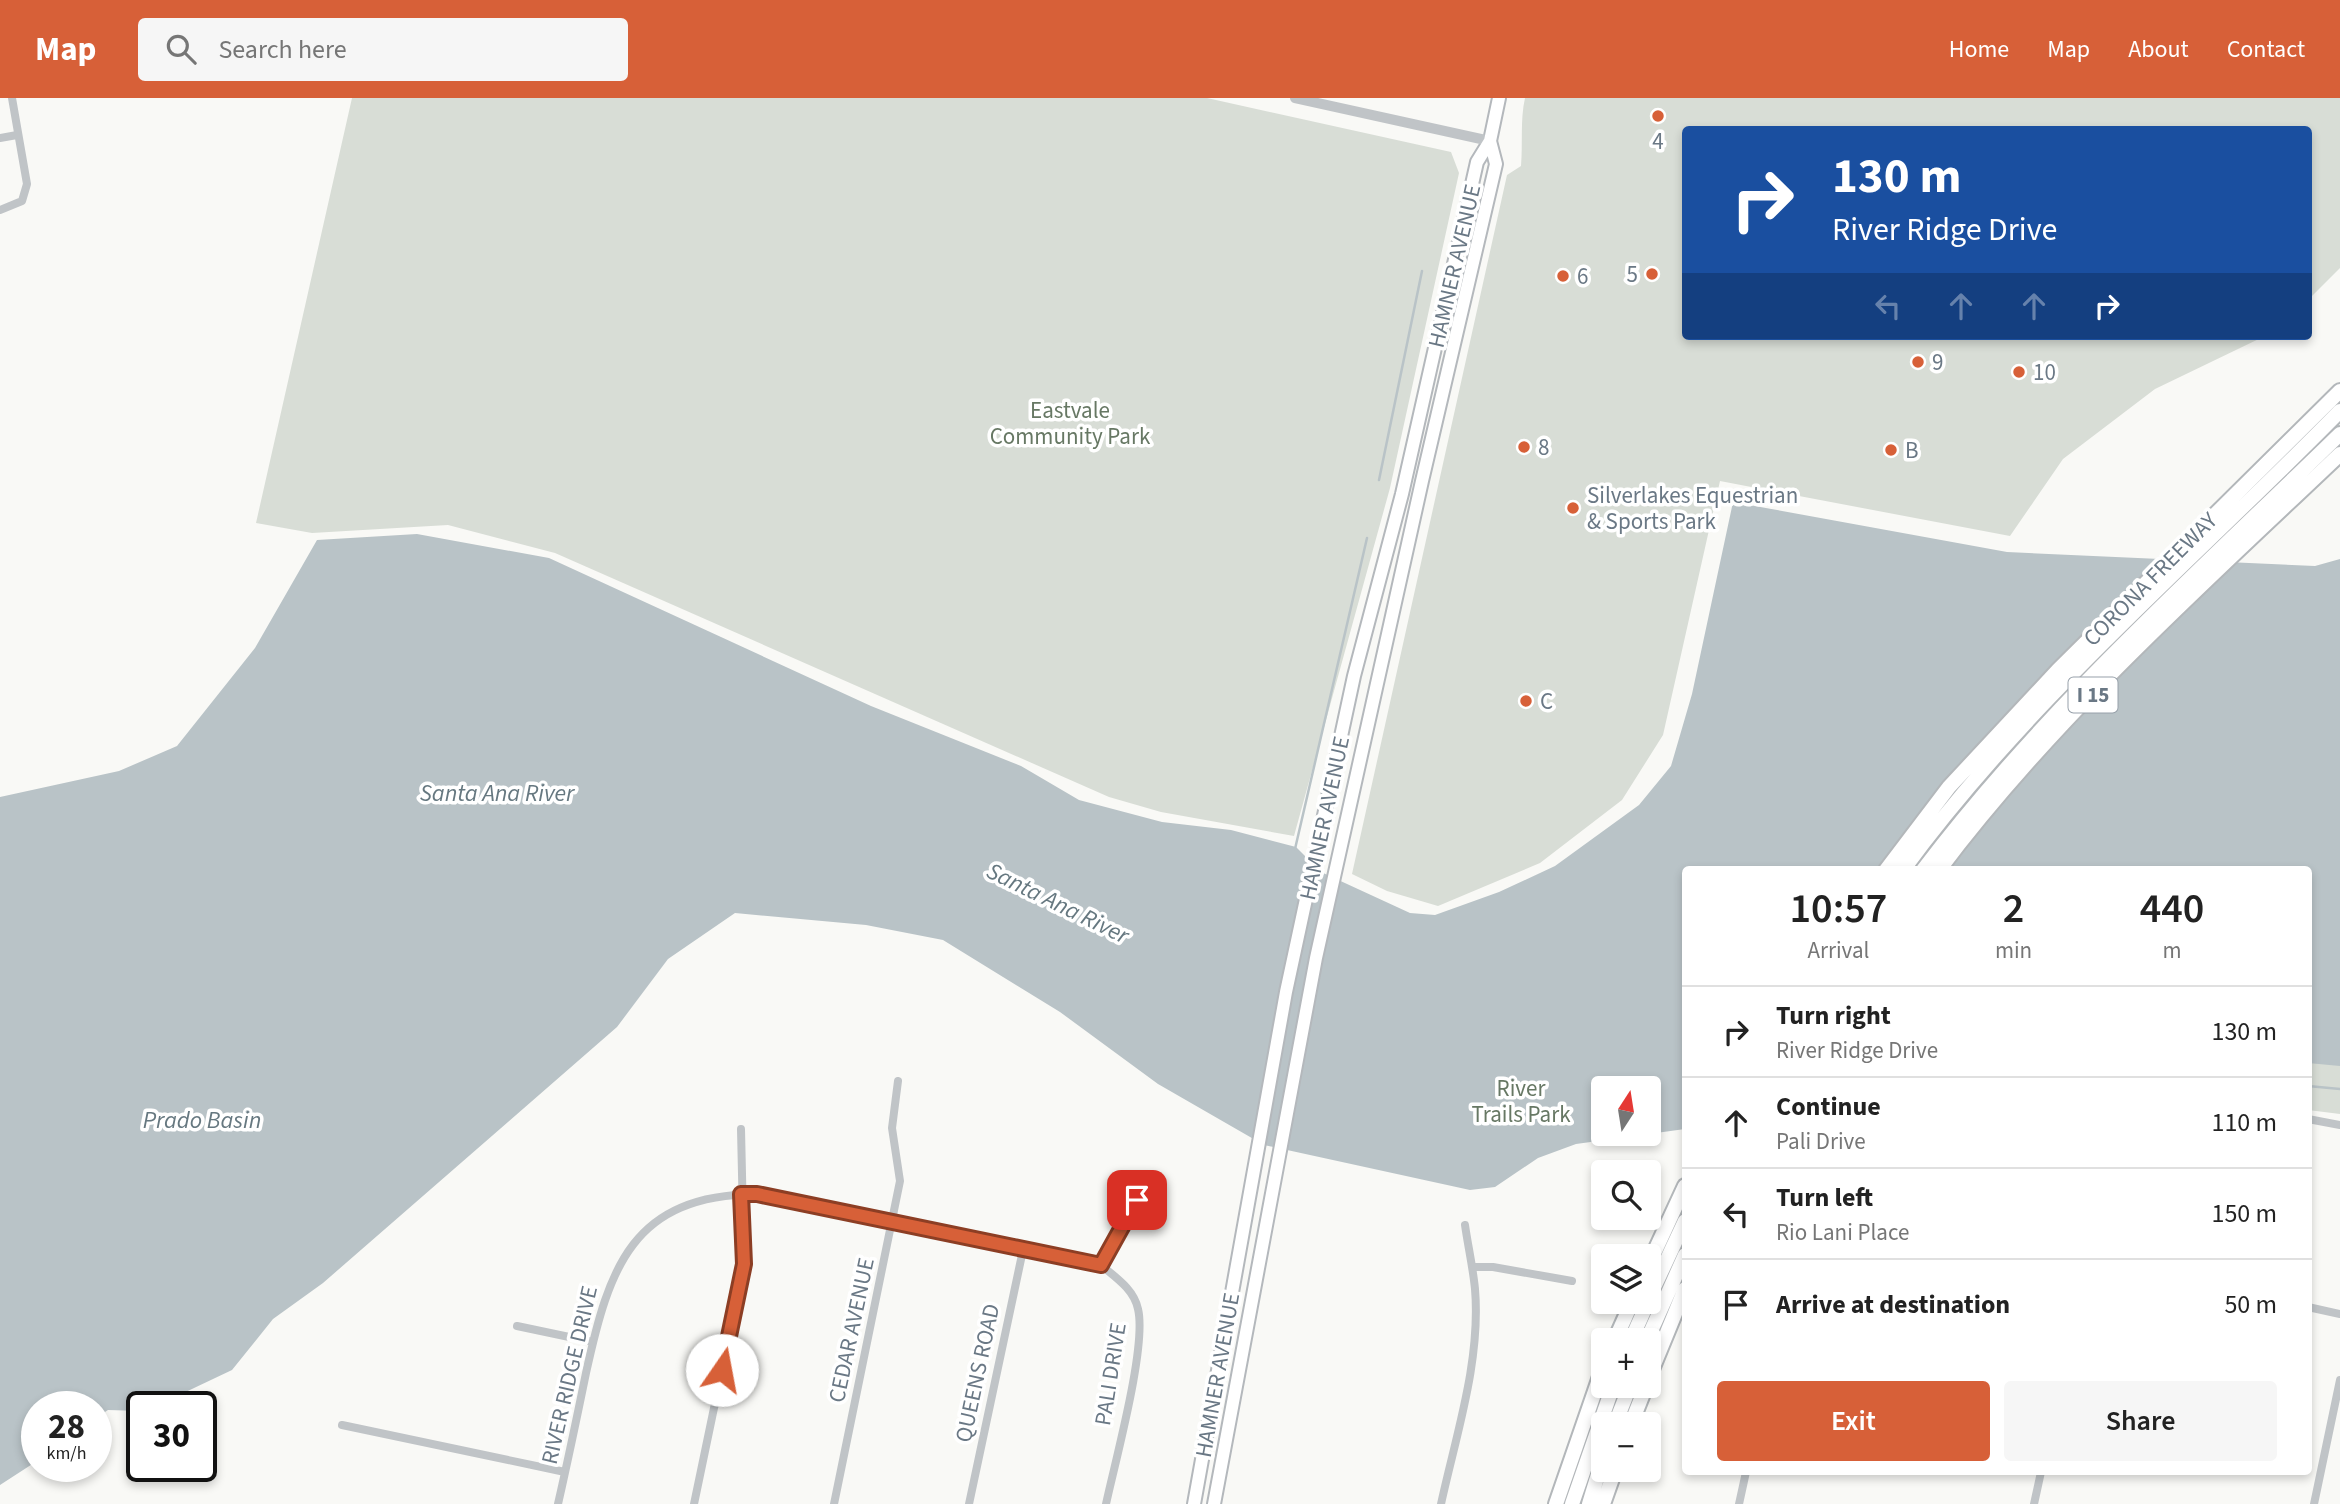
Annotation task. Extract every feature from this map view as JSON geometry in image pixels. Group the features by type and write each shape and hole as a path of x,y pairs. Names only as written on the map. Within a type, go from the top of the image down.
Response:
{"highway":[{"name":"CORONA FREEWAY","path":"1889,866 1949,787 2058,670 2340,391"},
{"path":"1906,866 1940,819 2066,679 2340,411"},
{"path":"1926,866 1968,810 2087,678 2340,434"},
{"name":"CORONA FREEWAY","path":"1942,866 1981,814 2088,699 2340,454"},
{"path":"1658,1244 1682,1192"},
{"path":"1661,1273 1682,1227"},
{"path":"1652,1328 1682,1262"},
{"path":"1661,1347 1682,1296"},
{"path":"1556,1504 1593,1398"},
{"path":"1572,1504 1609,1398"},
{"path":"1588,1504 1595,1482"},
{"path":"1603,1504 1611,1482"}],"main road":[{"name":"HAMNER AVENUE","path":"1194,1504 1286,992 1354,676 1402,494 1477,162 1490,141 1499,98"},
{"name":"HAMNER AVENUE","path":"1214,1504 1316,958 1374,690 1496,164 1490,141"}],"street":[{"path":"0,210 22,201 26,192 12,98"},
{"path":"1295,98 1490,141"},
{"path":"0,138 17,135"},
{"name":"CEDAR AVENUE","path":"834,1504 900,1181 892,1128 898,1080"},
{"path":"2312,1120 2340,1125"},
{"path":"694,1504 744,1264 741,1129"},
{"name":"RIVER RIDGE DRIVE","path":"558,1504 602,1302 617,1265 641,1233 688,1205 716,1196 741,1194 757,1194 893,1222"},
{"path":"893,1222 1101,1265 1137,1200"},
{"path":"1441,1504 1468,1381 1474,1334 1472,1267 1465,1225"},
{"name":"QUEENS ROAD","path":"969,1504 1023,1250"},
{"name":"PALI DRIVE","path":"1101,1265 1124,1283 1138,1306 1140,1321 1133,1376 1106,1504"},
{"path":"1472,1267 1493,1267 1572,1281"},
{"path":"2312,1308 2340,1314"},
{"path":"517,1326 593,1342"},
{"path":"2314,1504 2340,1380"},
{"path":"342,1425 565,1472"},
{"path":"1739,1504 1744,1475"},
{"path":"2034,1504 2040,1475"}],"green space":[{"name":"Eastvale Community Park","path":"352,98 1207,98 1451,152 1459,173 1390,488 1294,836 1161,812 1109,797 555,553 448,525 312,533 256,523"},
{"name":"Silverlakes Equestrian & Sports Park","path":"1525,98 2340,98 2340,268 2312,296 2312,126 1682,126 1682,340 2257,340 2155,389 2063,459 2010,536 1720,481 1663,735 1622,800 1540,863 1438,906 1387,891 1352,874 1507,175 1521,166"},
{"path":"2340,1030 2340,1114 2312,1110 2312,1031"}],"water":[{"name":"Santa Ana River","path":"1733,502 2007,552 2315,566 2340,559 2340,1066 2312,1063 2312,866 1682,866 1682,1129 1661,1132 1661,1076 1591,1076 1591,1142 1576,1144 1538,1158 1495,1187 1470,1190 1264,1145 1158,1084 1060,1012 943,940 866,925 735,913 668,959 617,1027 323,1283 273,1319 232,1370 188,1391 126,1391 126,1411 112,1410 112,1391 21,1391 21,1471 0,1485 0,797 119,771 177,746 255,648 317,540 417,534 549,558 871,706 1021,766 1079,800 1162,822 1231,830 1296,847 1321,872 1410,913 1435,915 1499,892 1555,866 1639,805 1671,766 1692,694"}],"waterway":[{"path":"1379,480 1422,271"},
{"path":"1295,849 1367,538"},
{"path":"2312,1086 2340,1089"}],"place":[{"name":"4","path":"1658,116"},
{"name":"5","path":"1652,274"},
{"name":"6","path":"1563,276"},
{"name":"9","path":"1918,362"},
{"name":"10","path":"2019,372"},
{"name":"8","path":"1524,447"},
{"name":"B","path":"1891,450"},
{"name":"Silverlakes Equestrian & Sports Park","path":"1573,508"},
{"name":"C","path":"1526,701"}],"route":[{"path":"722,1370 744,1264 741,1194 757,1194 1101,1265 1137,1200"}],"park label":[{"name":"River Trails Park","path":"1521,1101"}],"water label":[{"name":"Prado Basin","path":"202,1120"}]}
